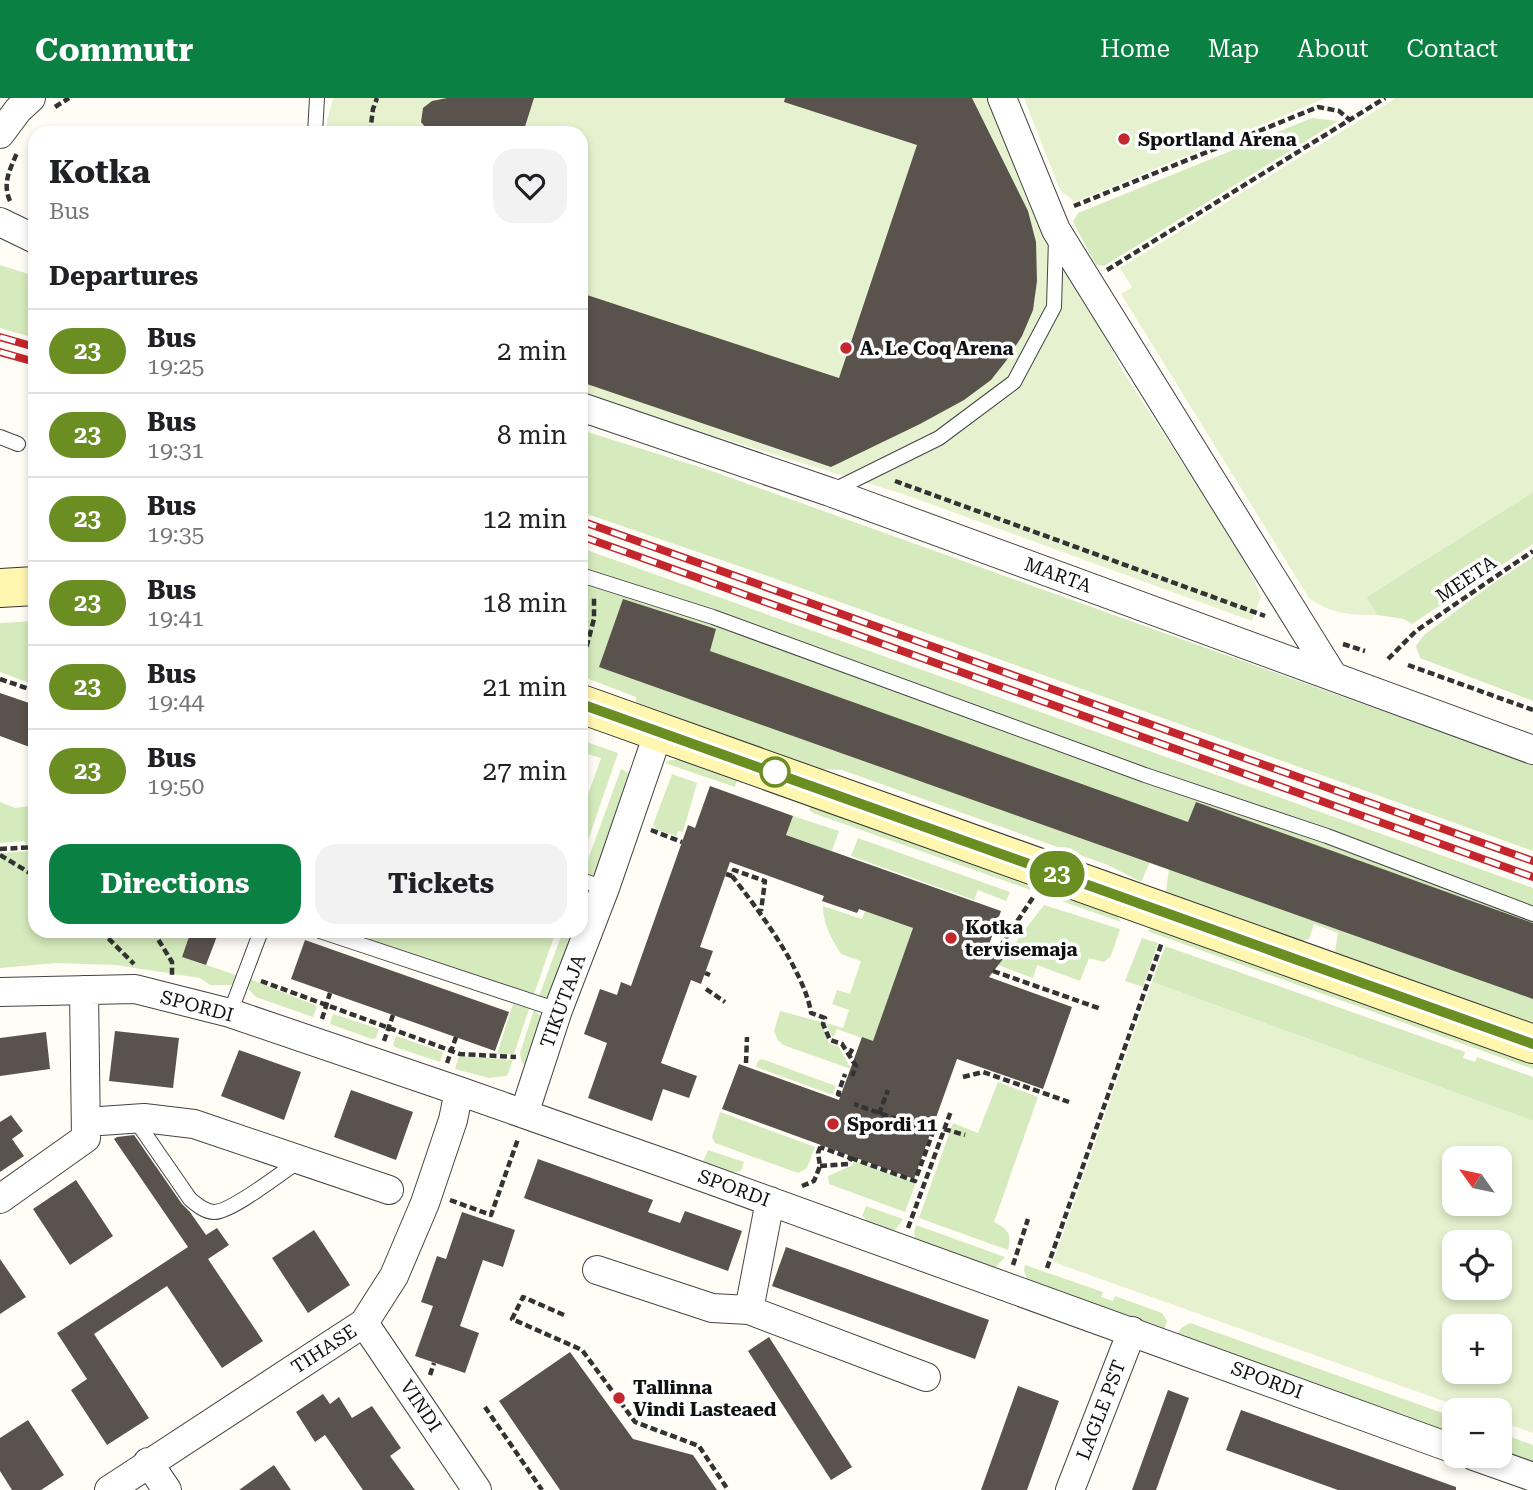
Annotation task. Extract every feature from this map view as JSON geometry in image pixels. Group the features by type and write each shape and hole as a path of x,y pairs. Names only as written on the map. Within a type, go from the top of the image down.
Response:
{"street":[{"path":"1002,98 1053,223 1333,676"},
{"path":"10,139 18,110 39,105"},
{"path":"7,214 28,233"},
{"name":"MARTA","path":"588,409 830,492 1533,750"},
{"path":"0,588 28,586"},
{"path":"588,706 1533,1044"},
{"name":"TIKUTAJA","path":"588,902 593,884 659,731"},
{"name":"TIKUTAJA","path":"524,1114 578,938"},
{"name":"SPORDI","path":"0,992 135,989 230,1013 770,1201 1442,1445"},
{"path":"0,1199 86,1139 84,990"},
{"name":"TIHASE","path":"109,1490 364,1323 394,1276 425,1203 453,1120 459,1091"},
{"path":"86,1122 134,1118 194,1124 389,1190"},
{"path":"749,1310 770,1201"},
{"path":"597,1270 712,1308 749,1310 926,1377"},
{"name":"VINDI","path":"364,1323 477,1490"},
{"name":"LAGLE PST","path":"1070,1490 1132,1331"},
{"path":"148,1462 167,1490"},
{"path":"1506,1468 1533,1478"}],"lane":[{"path":"315,126 317,98"},
{"path":"830,492 940,438 1014,382 1054,307 1053,223"},
{"path":"0,437 18,444"},
{"path":"588,578 751,630 1145,775 1327,836 1533,914"},
{"path":"230,1013 258,938"},
{"path":"341,938 558,1010"},
{"path":"134,1118 190,1199 213,1213 228,1208 301,1160"}],"path":[{"path":"39,105 69,98"},
{"path":"371,126 377,98"},
{"path":"1089,282 1385,98"},
{"path":"1053,223 1318,107 1339,111 1350,120"},
{"path":"7,214 5,191 10,139"},
{"path":"893,480 1276,620"},
{"name":"MEETA","path":"1388,659 1416,631 1533,551"},
{"path":"588,578 594,619 588,641"},
{"path":"1408,665 1533,710"},
{"path":"0,680 28,689"},
{"path":"0,849 28,847"},
{"path":"0,855 28,872"},
{"path":"732,876 734,870 765,881 761,912"},
{"path":"726,874 732,876 761,912 808,996 811,1013 825,1018 823,1024 830,1040 842,1043 856,1066 852,1076"},
{"path":"994,956 1035,895"},
{"path":"108,938 136,967 135,989"},
{"path":"157,938 172,962 173,1000"},
{"path":"1047,1268 1164,939"},
{"path":"993,971 1101,1009"},
{"path":"245,975 451,1052 516,1057"},
{"path":"706,989 725,1002"},
{"path":"322,1020 330,993"},
{"path":"387,1030 393,1015"},
{"path":"451,1052 456,1037"},
{"path":"746,1063 747,1037"},
{"path":"849,1055 854,1046"},
{"path":"963,1077 983,1072 1069,1102"},
{"path":"841,1096 838,1094 845,1074"},
{"path":"879,1114 888,1090"},
{"path":"814,1181 820,1166 818,1153 821,1146 915,1181 933,1132 854,1104"},
{"path":"901,1248 951,1111"},
{"path":"459,1203 491,1215 524,1114"},
{"path":"944,1129 965,1135"},
{"path":"820,1166 848,1164 850,1158"},
{"path":"1006,1286 1028,1219"},
{"path":"564,1315 523,1297 512,1319 582,1350 635,1422 699,1446 729,1490"},
{"path":"485,1407 542,1490"}],"green space":[{"name":"A. Le Coq Arena","path":"333,98 992,98 1123,372 1240,551 1261,596 1252,621 903,494 588,397 588,126 327,126"},
{"path":"1024,98 1326,98 1075,202 1060,190"},
{"path":"1396,98 1533,98 1533,492 1366,597 1377,615 1358,615 1333,610 1309,598 1121,294 1132,287 1120,268"},
{"path":"1312,118 1338,121 1104,266 1096,265 1073,222 1078,213"},
{"path":"0,265 28,274 28,336 0,328"},
{"path":"588,432 706,469 1533,765 1533,851 759,573 588,514"},
{"path":"1533,492 1533,544 1412,624 1404,619 1377,615 1366,597"},
{"path":"588,550 1533,888 1533,1023 1335,952 1338,933 1314,924 1309,939 1302,941 1166,892 1169,869 1150,862 1141,882 1108,865 842,770 818,769 636,702 636,697 588,679"},
{"path":"1533,557 1533,701 1420,658 1416,646 1424,635"},
{"path":"28,621 28,682 0,672 0,623"},
{"path":"588,742 618,753 588,841 588,795 601,758 588,754"},
{"path":"681,760 737,780 735,787 665,763"},
{"path":"621,769 630,774 593,875 588,875 588,860"},
{"path":"672,774 697,783 683,832 678,831 677,836 657,830 653,825"},
{"path":"0,802 15,808 28,806 28,846 24,841 0,843"},
{"path":"811,805 1117,915 1121,922 813,813 809,810"},
{"path":"793,816 839,831 832,851 786,835"},
{"path":"858,838 1010,892 1006,901 978,890 974,900 851,856"},
{"path":"28,851 28,938 189,938 182,957 239,976 235,985 210,985 200,978 116,965 56,963 0,968 0,853"},
{"path":"1044,905 1120,929 1111,956 1104,962 1089,958 1080,981 1037,965 1033,978 998,965"},
{"path":"823,906 862,919 865,911 913,928 873,1042 837,1029 833,1038 826,1023 843,1028 849,1010 832,1004 837,990 850,994 861,961 841,954 828,931"},
{"path":"1152,928 1533,1062 1533,1069 1147,931"},
{"path":"370,938 554,938 533,997 369,940"},
{"path":"560,938 572,938 549,998 538,999"},
{"path":"1142,938 1158,943 1143,987 1125,981"},
{"path":"1165,946 1465,1052 1463,1058 1475,1062 1477,1057 1533,1077 1533,1121 1152,982"},
{"path":"250,979 317,1006 313,1017 256,997 249,990"},
{"path":"1152,982 1533,1121 1533,1433 1512,1425 1512,1398 1442,1398 1442,1400 1053,1262"},
{"path":"513,1004 529,1009 514,1054 497,1054"},
{"path":"534,1010 542,1017 526,1066 522,1063 520,1053"},
{"path":"780,1011 821,1022 829,1043 839,1047 851,1069 783,1045 774,1031"},
{"path":"333,1014 379,1029 376,1038 372,1039 330,1024"},
{"path":"396,1036 443,1052 440,1062 395,1047 393,1045"},
{"path":"459,1056 513,1060 507,1076 489,1078 455,1069"},
{"path":"762,1059 836,1086 833,1095 756,1067"},
{"path":"998,1082 1038,1097 994,1222 1008,1233 1008,1250 919,1218 953,1123 978,1133"},
{"path":"720,1112 815,1147 807,1168 798,1173 715,1143 712,1137"},
{"path":"708,1150 744,1162 741,1171 727,1173 701,1166"},
{"path":"855,1161 916,1182 905,1212 829,1184 828,1176 851,1166"},
{"path":"866,1206 903,1219 894,1232 870,1223 862,1216"},
{"path":"916,1225 1005,1257 996,1267 990,1269 916,1242"},
{"path":"1025,1265 1103,1292 1101,1297 1113,1301 1115,1296 1162,1313 1167,1321 1163,1333 1029,1283 1024,1271"},
{"path":"1190,1323 1442,1413 1442,1431 1176,1337 1181,1328"},
{"path":"1512,1437 1533,1445 1533,1463 1512,1455"}],"building":[{"path":"447,98 534,98 525,126 424,126 421,122 423,108 432,101"},
{"path":"785,98 972,98 1028,211 1036,242 1037,281 1033,310 1022,336 991,380 964,400 920,424 831,467 588,384 588,295 839,378 917,145 784,102"},
{"path":"623,599 716,629 710,651 1188,822 1196,802 1533,923 1533,999 599,667"},
{"path":"0,693 28,703 28,746 0,736"},
{"name":"Kotka tervisemaja","path":"710,786 793,816 786,835 1001,911 986,953 1003,959 989,977 1072,1007 1043,1089 957,1059 914,1179 722,1109 739,1064 839,1100 862,1037 873,1041 913,928 859,909 857,913 822,901 824,896 730,862 700,947 713,951 701,984 691,980 661,1063 697,1076 689,1098 663,1089 652,1121 588,1098 607,1043 584,1034 600,989 617,995 621,982 631,986 688,825 695,828"},
{"path":"189,938 216,938 206,965 182,957"},
{"path":"305,940 509,1012 495,1051 291,979"},
{"path":"115,1031 179,1038 173,1088 109,1081"},
{"path":"46,1032 50,1069 0,1076 0,1038"},
{"path":"239,1050 301,1072 284,1120 221,1096"},
{"path":"351,1090 413,1112 396,1160 334,1137"},
{"path":"11,1115 23,1131 12,1139 24,1156 0,1172 0,1122"},
{"path":"134,1135 206,1235 217,1228 229,1245 208,1259 263,1341 222,1368 167,1286 94,1334 149,1418 107,1445 71,1390 87,1379 57,1333 188,1247 114,1139"},
{"path":"538,1159 653,1200 648,1212 680,1223 685,1211 742,1231 728,1271 524,1198"},
{"path":"76,1180 113,1236 70,1265 33,1209"},
{"path":"462,1212 515,1230 503,1267 483,1260 460,1326 479,1333 465,1373 415,1356 433,1306 421,1302 437,1256 446,1259"},
{"path":"314,1230 350,1285 308,1313 272,1258"},
{"path":"786,1247 989,1320 975,1359 772,1286"},
{"path":"0,1259 26,1297 0,1314"},
{"path":"769,1337 852,1467 831,1480 748,1351"},
{"path":"570,1352 633,1439 693,1455 717,1490 560,1490 499,1401"},
{"path":"1018,1386 1059,1401 1027,1490 981,1490"},
{"path":"1168,1390 1189,1398 1156,1490 1132,1490"},
{"path":"323,1394 330,1404 339,1397 352,1418 372,1406 401,1448 390,1456 415,1490 363,1490 325,1435 315,1442 296,1412"},
{"path":"1241,1410 1456,1487 1456,1490 1338,1490 1226,1450"},
{"path":"28,1420 64,1475 41,1490 12,1490 0,1471 0,1438"},
{"path":"274,1465 291,1490 239,1490"}],"railway":[{"path":"0,337 28,345"},
{"path":"0,352 28,360"},
{"path":"588,524 1533,861"},
{"path":"588,539 1533,877"}],"bus line":[{"name":"23","path":"588,706 1533,1044"}],"place":[{"name":"Sportland Arena","path":"1124,139"},
{"name":"A. Le Coq Arena","path":"846,348"},
{"name":"Kotka tervisemaja","path":"951,938"},
{"name":"Spordi 11","path":"833,1124"},
{"name":"Tallinna Vindi Lasteaed","path":"619,1398"}]}
